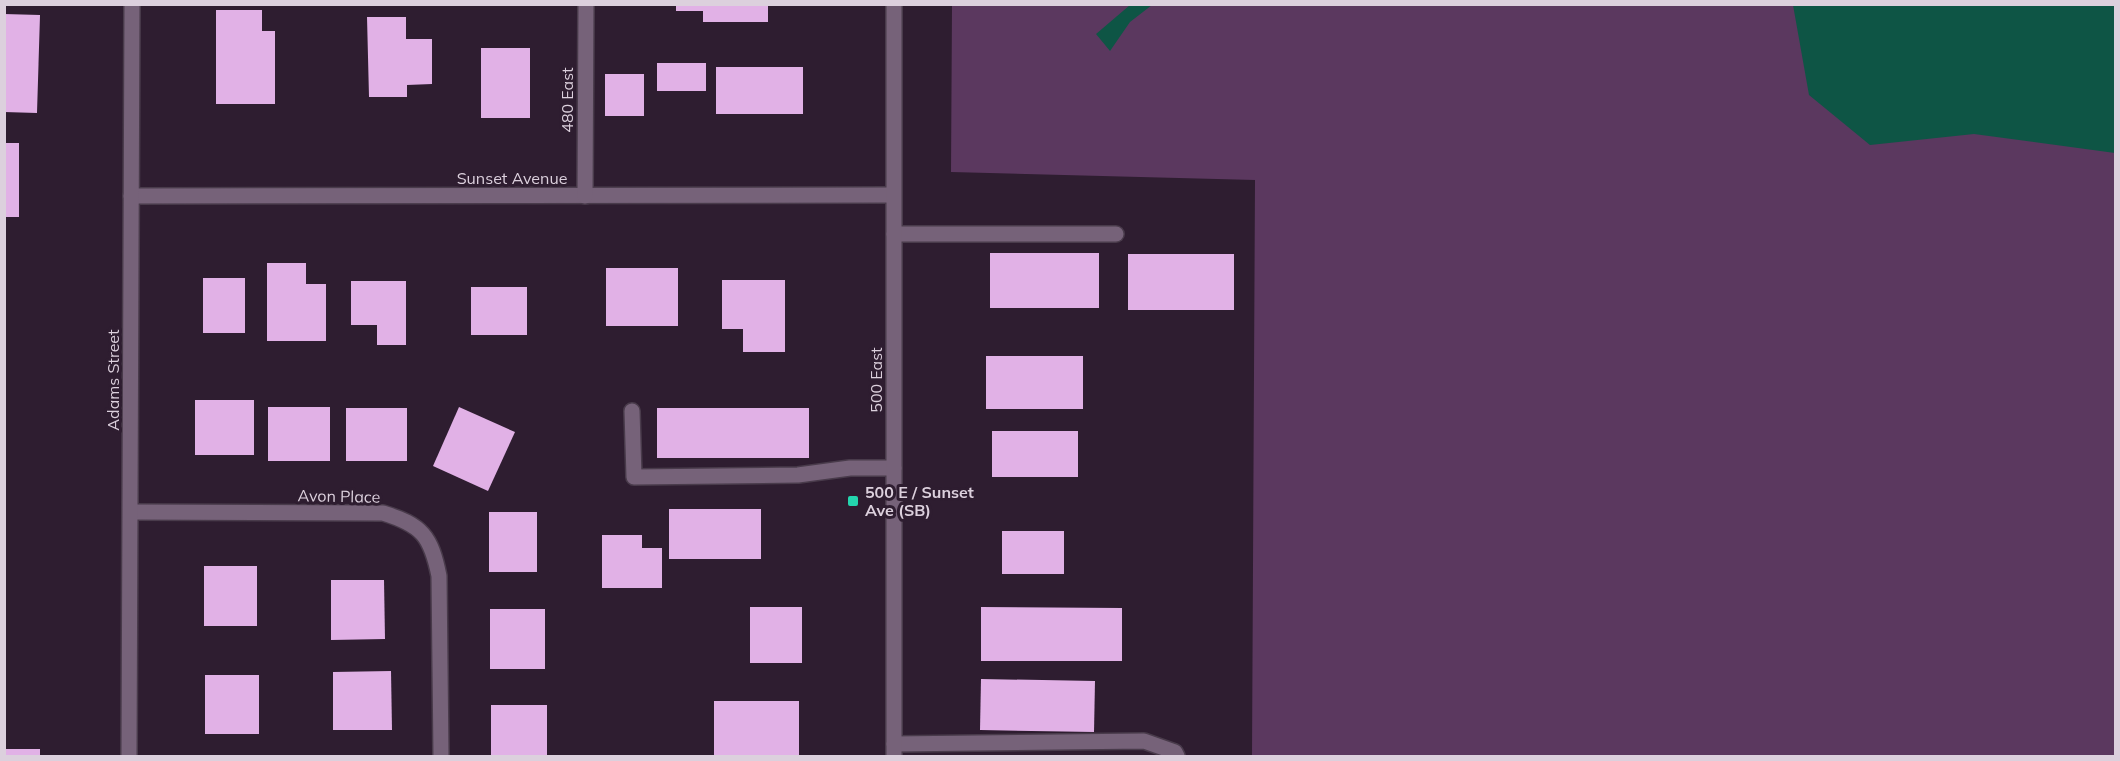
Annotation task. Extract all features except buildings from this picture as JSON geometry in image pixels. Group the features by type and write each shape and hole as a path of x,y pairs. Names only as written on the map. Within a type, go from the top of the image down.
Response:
{"street":[{"name":"Adams Street","path":"129,756 132,4"},
{"name":"480 East","path":"585,196 586,4"},
{"name":"500 East","path":"894,4 894,750"},
{"name":"Sunset Avenue","path":"131,196 893,195"},
{"path":"894,234 1116,234"},
{"path":"632,411 634,477 798,476 850,468 894,468"},
{"name":"Avon Place","path":"130,512 383,513 405,520 424,534 435,554 439,576 441,756"},
{"path":"894,750 1144,741 1175,753 1177,756"}],"shaded area":[{"path":"952,5 2115,5 2115,756 1252,756 1255,180 951,172"},
{"path":"1130,5 1152,5 1130,22 1110,51 1096,34"},
{"path":"1793,5 2115,5 2115,153 1974,134 1870,145 1809,95"}],"place":[{"name":"500 E / Sunset Ave (SB)","path":"853,501"}]}
